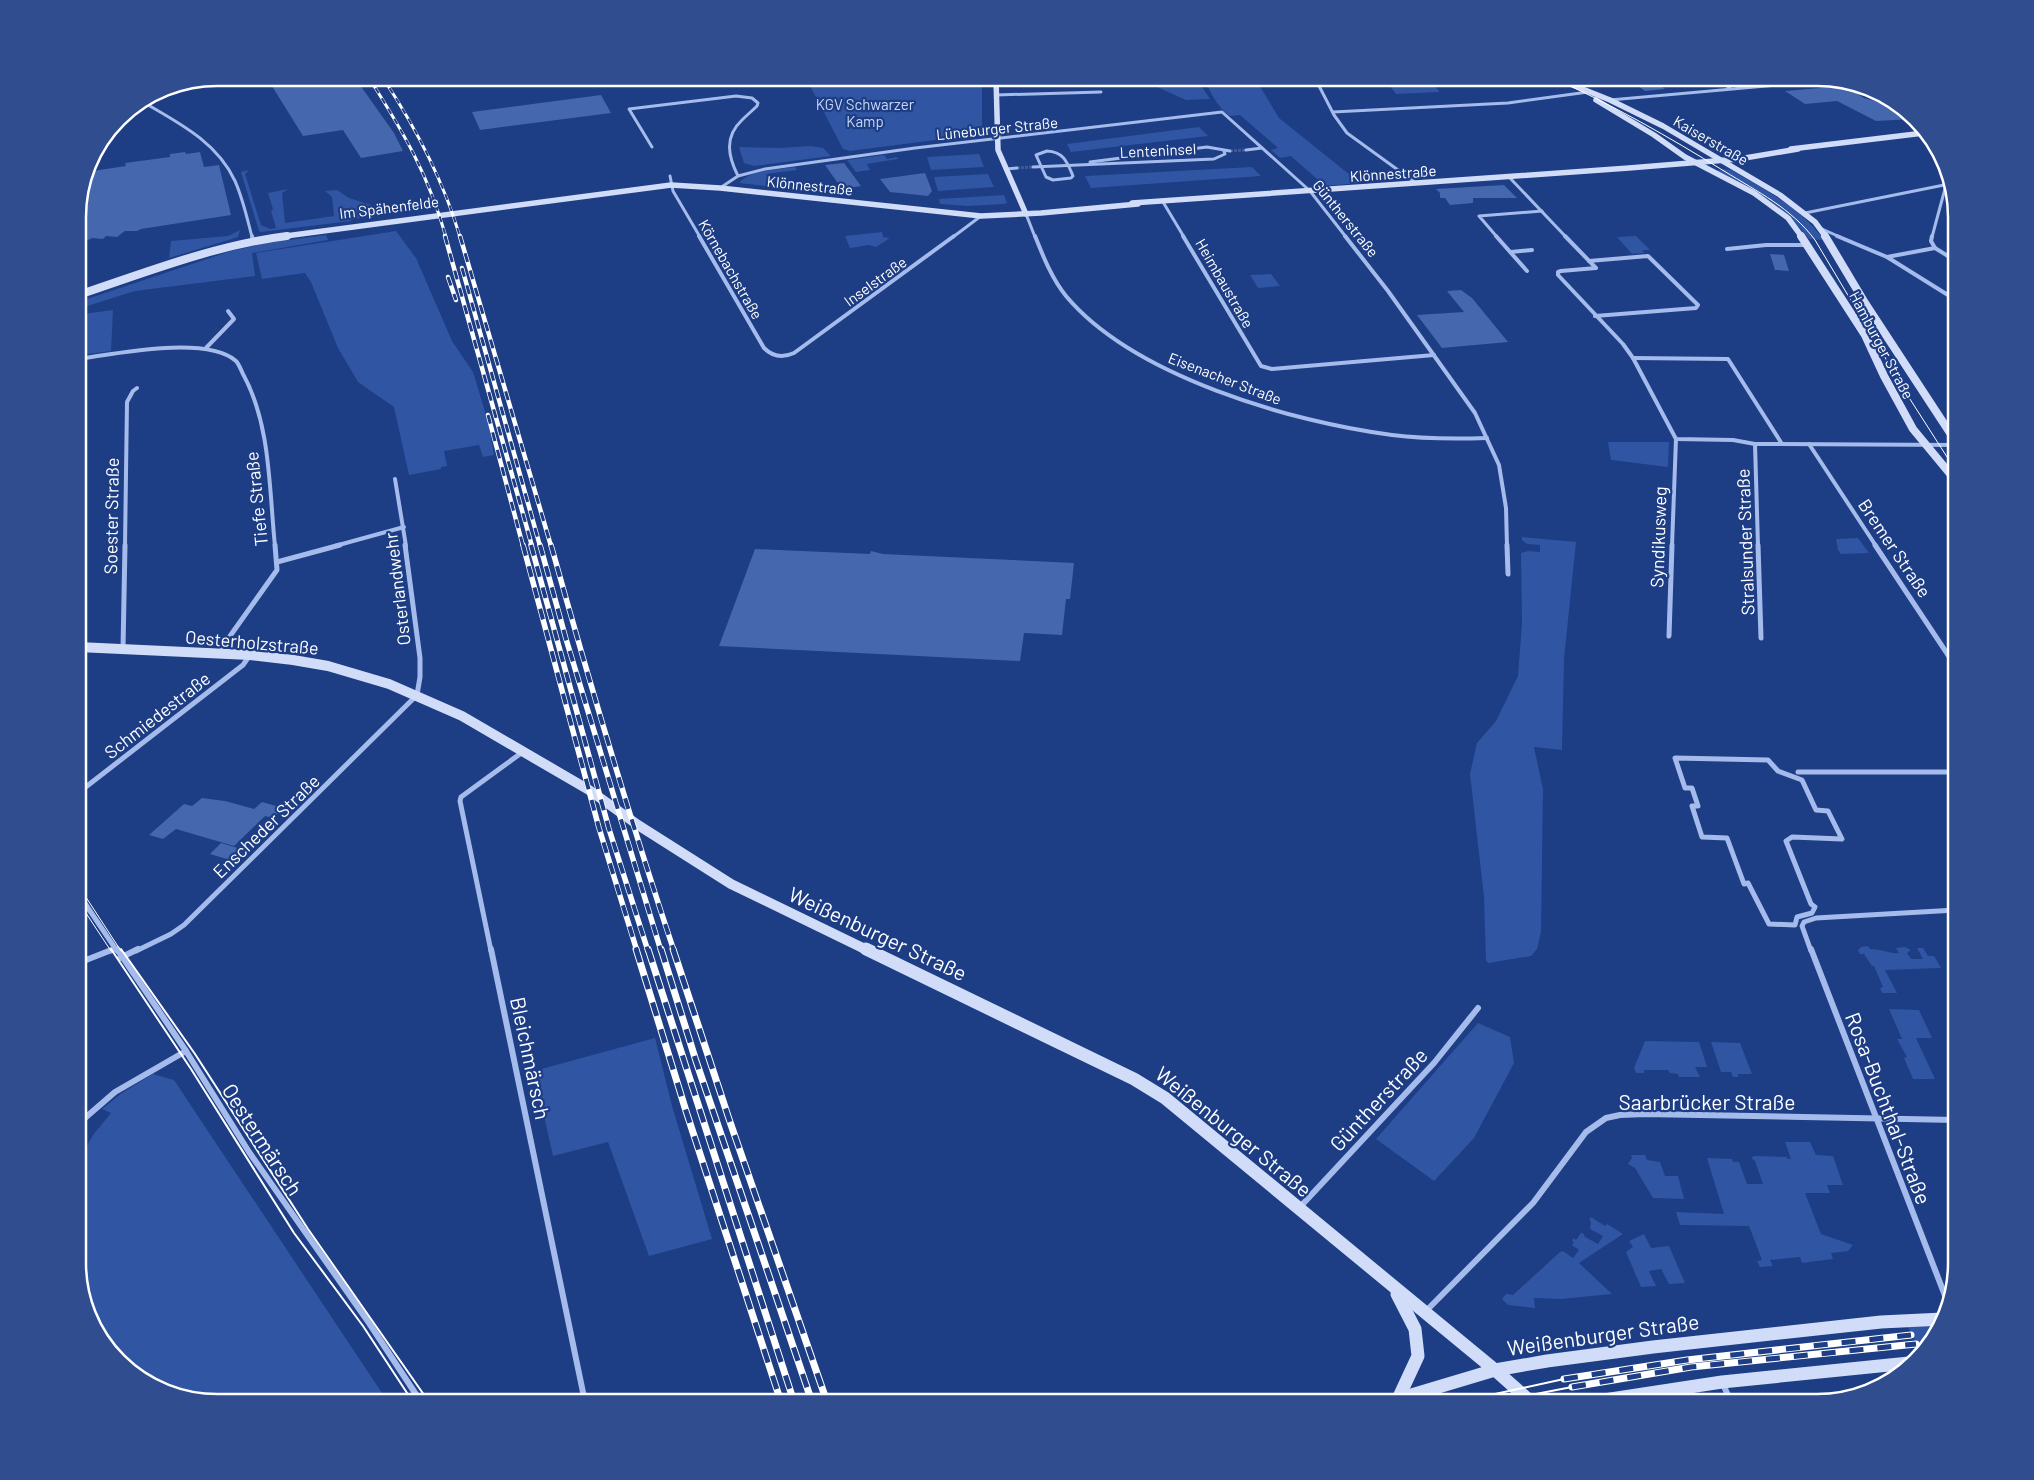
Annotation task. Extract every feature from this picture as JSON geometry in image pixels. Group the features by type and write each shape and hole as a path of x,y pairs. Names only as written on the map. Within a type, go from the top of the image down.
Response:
{"main road":[{"name":"Kaiserstraße","path":"1574,86 1610,100 1663,126 1780,195 1815,222"},
{"path":"996,87 998,150 1025,212"},
{"name":"Kaiserstraße","path":"1588,92 1593,98 1654,135 1685,157 1695,159 1754,193 1788,218"},
{"path":"1798,149 1918,134"},
{"path":"1654,135 1695,159"},
{"name":"Klönnestraße","path":"946,211 982,216 1650,166 1714,155 1798,149"},
{"name":"Klönnestraße","path":"1695,159 1706,161 1722,160 1798,149"},
{"name":"Klönnestraße","path":"1650,166 1685,157"},
{"path":"1650,166 1696,170 1727,178"},
{"name":"Klönnestraße","path":"671,185 720,188 946,211 1025,212"},
{"name":"Im Spähenfelde","path":"87,292 207,251 253,240 671,185"},
{"name":"Hamburger Straße","path":"1788,218 1809,246 1865,335 1902,411 1926,445 1948,471"},
{"name":"Hamburger Straße","path":"1815,222 1822,229 1865,303 1948,431"},
{"name":"Im Spähenfelde","path":"87,288 116,282"},
{"name":"Oesterholzstraße","path":"87,647 276,657 328,666 389,684 417,695 462,716 524,751"},
{"name":"Weißenburger Straße","path":"524,751 589,790 645,830 731,884 1134,1078 1165,1098 1494,1370 1552,1360 1701,1342 1881,1322 1935,1319"},
{"path":"1394,1288 1415,1329 1418,1356 1397,1394"},
{"path":"1643,1394 1722,1382 1899,1364"},
{"path":"1416,1394 1494,1370 1522,1394"}],"street":[{"path":"1319,86 1342,128 1355,141 1416,183"},
{"path":"1726,86 1730,89"},
{"path":"1610,100 1764,86"},
{"path":"996,95 1101,92"},
{"path":"1333,112 1508,103 1588,92"},
{"path":"652,147 629,110 729,96 752,98 758,103 757,107 740,122 729,140 729,156 738,176"},
{"path":"149,106 192,132 216,152 228,167 236,181 253,240"},
{"name":"Lüneburger Straße","path":"720,188 738,176 766,169 1222,112"},
{"name":"Güntherstraße","path":"1222,112 1310,191 1434,355 1475,413 1499,465 1503,482 1506,508 1508,574"},
{"name":"Lenteninsel","path":"1087,163 1207,147 1230,151"},
{"path":"1246,150 1262,148"},
{"path":"1047,151 1059,153 1068,164 1073,176 1066,180 1046,177 1042,166 1036,155 1047,151"},
{"name":"Lenteninsel","path":"1033,167 1087,163 1214,159 1223,157 1224,151"},
{"path":"1006,168 1017,168"},
{"path":"670,176 671,185"},
{"path":"1509,177 1596,268 1561,271 1558,272 1558,275 1617,338 1633,358 1676,439 1733,440 1755,444 1948,444"},
{"name":"Körnebachstraße","path":"671,185 764,348 768,353 778,356"},
{"path":"1805,213 1944,186"},
{"path":"1945,192 1931,241 1935,248 1948,256"},
{"name":"Heimbaustraße","path":"1163,202 1261,366 1272,369 1434,355"},
{"path":"1527,271 1479,216 1542,211"},
{"name":"Eisenacher Straße","path":"1025,212 1057,280 1064,293 1075,306 1114,340 1176,373 1231,395 1302,418 1392,435 1488,438"},
{"name":"Inselstraße","path":"778,356 794,353 982,216"},
{"path":"1822,229 1887,257 1948,295"},
{"path":"1727,249 1766,245 1809,246"},
{"path":"1887,257 1935,248"},
{"path":"1511,252 1532,250"},
{"path":"1589,261 1648,256 1698,306 1696,308 1595,316"},
{"path":"205,349 234,319 233,315 228,311"},
{"name":"Tiefe Straße","path":"87,358 154,348 205,349 215,351 236,361 250,387 264,436 278,570 218,654"},
{"path":"1633,358 1728,359 1782,444"},
{"name":"Soester Straße","path":"123,649 127,402 132,391 137,388"},
{"name":"Syndikusweg","path":"1668,636 1676,439"},
{"name":"Stralsunder Straße","path":"1755,444 1761,638"},
{"name":"Bremer Straße","path":"1809,444 1948,655"},
{"name":"Osterlandwehr","path":"395,479 404,527 419,653 420,685 417,695"},
{"path":"277,562 404,527"},
{"name":"Schmiedestraße","path":"87,786 243,665 250,656"},
{"name":"Enscheder Straße","path":"120,958 171,934 184,925 417,695"},
{"name":"Bleichmärsch","path":"524,751 461,797 460,801 583,1394"},
{"path":"1675,758 1768,760 1778,771 1802,780 1816,810 1828,810 1842,839 1792,837 1786,841 1811,904 1815,907 1812,913 1797,917 1795,925 1768,924 1748,883 1744,884 1727,838 1702,837 1692,806 1698,806 1692,788 1686,788 1675,758"},
{"path":"1798,772 1948,772"},
{"name":"Oestermärsch","path":"87,907 120,958 186,1051 249,1152 416,1394"},
{"name":"Rosa-Buchthal-Straße","path":"1944,1292 1875,1118 1802,926 1804,922 1816,918 1948,910"},
{"path":"87,960 115,949"},
{"name":"Güntherstraße","path":"1298,1209 1434,1063 1478,1008"},
{"path":"87,1113 115,1091 186,1051"},
{"name":"Saarbrücker Straße","path":"1424,1313 1534,1203 1586,1132 1596,1122 1610,1116 1645,1114 1948,1120"},
{"path":"1722,1382 1727,1394"}],"green space":[{"path":"1156,86 1202,86 1210,99 1186,100"},
{"path":"1208,86 1260,86 1279,118 1360,183 1325,186 1291,156 1280,158 1271,150 1278,148 1240,115 1230,116 1221,108"},
{"path":"1390,86 1435,86 1440,92 1396,94"},
{"name":"KGV Schwarzer Kamp","path":"810,87 982,87 982,134 850,151 843,149"},
{"path":"1199,127 1208,136 1071,152 1067,144"},
{"path":"811,146 823,148 831,156 754,166 744,163 739,147 779,148"},
{"path":"979,154 984,167 931,170 927,157"},
{"path":"884,155 887,159 897,157 898,159 867,164 870,170 856,172 847,160"},
{"path":"795,167 797,170 766,174 774,187 739,183 744,178 757,173"},
{"path":"1252,167 1261,176 1091,188 1085,176"},
{"path":"249,170 245,174 261,225 270,229 276,228 268,193 288,189 282,193 285,223 334,216 332,197 325,191 337,190 349,198 371,205 384,215 261,232 259,231 241,172"},
{"path":"1731,170 1781,200 1815,228 1824,240 1809,239 1778,207 1743,184 1716,171"},
{"path":"988,174 994,187 938,191 934,177"},
{"path":"1004,195 1007,203 1004,204 967,206 940,204 939,199"},
{"path":"240,230 238,237 169,258 171,241 228,236"},
{"path":"396,231 416,258 452,341 473,372 489,425 494,455 483,457 479,445 444,451 447,466 441,467 441,469 409,475 394,407 358,382 338,348 311,282 305,273 262,279 256,253"},
{"path":"882,232 883,237 890,238 876,247 869,245 850,248 845,236"},
{"path":"326,235 328,240 252,253 255,276 135,291 87,306 87,299 231,251 267,243"},
{"path":"1636,236 1650,250 1642,250 1644,253 1632,254 1617,237"},
{"path":"1271,274 1280,286 1258,288 1250,275"},
{"path":"113,310 111,351 87,354 87,313"},
{"path":"1608,442 1669,442 1668,467 1611,460"},
{"path":"1522,537 1576,542 1564,659 1562,750 1534,747 1543,789 1541,932 1537,949 1531,956 1488,963 1486,960 1484,897 1470,774 1477,743 1496,721 1518,676 1522,623 1521,553 1528,551 1540,552 1540,545 1527,544 1522,540"},
{"path":"1858,538 1869,553 1841,554 1838,550 1836,539"},
{"path":"1868,946 1870,949 1896,953 1899,953 1896,948 1905,947 1911,950 1907,953 1911,959 1923,959 1917,948 1923,948 1928,956 1934,956 1941,968 1885,970 1897,993 1882,993 1880,988 1883,987 1874,966 1858,950 1861,947"},
{"path":"1889,1009 1919,1010 1932,1038 1916,1038 1935,1079 1913,1079 1904,1058 1907,1057 1897,1039 1902,1039"},
{"path":"1478,1023 1510,1037 1514,1063 1474,1138 1434,1181 1376,1139"},
{"path":"655,1038 672,1106 712,1239 649,1256 608,1142 553,1156 534,1071"},
{"path":"1645,1041 1699,1042 1707,1067 1695,1067 1700,1077 1679,1077 1678,1074 1670,1073 1668,1070 1644,1070 1644,1073 1636,1073 1634,1068"},
{"path":"1711,1042 1740,1043 1752,1074 1738,1074 1738,1077 1733,1077 1731,1072 1721,1072"},
{"path":"153,1074 174,1080 383,1394 200,1393 175,1387 152,1376 137,1367 119,1349 108,1336 96,1313 89,1289 87,1272 87,1146 93,1135 111,1113 102,1109 122,1093"},
{"path":"1785,1142 1810,1142 1816,1155 1833,1156 1843,1185 1827,1185 1830,1193 1805,1193 1821,1234 1853,1245 1848,1251 1831,1253 1833,1259 1802,1263 1800,1257 1770,1260 1773,1266 1760,1267 1757,1261 1762,1260 1749,1226 1680,1225 1676,1212 1724,1214 1707,1158 1732,1159 1733,1162 1739,1162 1747,1184 1763,1184 1755,1161 1751,1158 1754,1156 1787,1157 1787,1159 1791,1159"},
{"path":"1631,1155 1645,1155 1647,1160 1660,1162 1665,1176 1678,1176 1684,1199 1653,1198 1635,1168 1628,1164 1632,1158"},
{"path":"1591,1217 1623,1234 1579,1263 1612,1294 1561,1299 1534,1298 1535,1308 1508,1305 1502,1299 1506,1294 1513,1295 1560,1252 1563,1251 1573,1258 1579,1250 1572,1245 1574,1242 1572,1241 1573,1238 1576,1240 1581,1233 1598,1244 1603,1236 1590,1229 1591,1222 1589,1220"},
{"path":"1644,1234 1651,1248 1669,1246 1685,1283 1669,1284 1661,1269 1649,1271 1656,1286 1641,1287 1626,1252 1633,1247 1629,1241"},
{"path":"1930,1325 1931,1327 1918,1346 1908,1327"}],"building":[{"path":"1638,86 1661,86 1665,89 1645,91"},
{"path":"273,87 361,87 394,133 403,151 361,158 343,130 303,136"},
{"path":"1829,87 1843,89 1879,102 1890,108 1904,120 1876,121 1837,101 1805,104 1785,91"},
{"path":"601,95 611,113 480,130 472,112"},
{"path":"200,152 204,167 219,165 231,215 137,231 125,231 117,237 106,236 103,239 92,238 87,240 87,208 89,191 95,171 126,166 125,163 170,157 170,154"},
{"path":"844,163 861,186 842,189 825,165"},
{"path":"925,173 932,191 928,196 890,192 880,179"},
{"path":"1504,185 1517,198 1473,198 1473,203 1450,205 1445,198 1440,198 1440,193 1436,189"},
{"path":"1770,254 1784,255 1789,271 1775,270"},
{"path":"1461,290 1472,298 1508,342 1442,348 1417,315 1464,312 1447,291"},
{"path":"755,549 870,554 871,551 883,554 1074,563 1070,599 1066,599 1062,635 1024,633 1020,661 719,646"},
{"path":"202,798 225,801 254,809 262,802 283,808 273,818 265,816 234,846 176,829 163,839 149,835 184,804 192,806"},
{"path":"221,843 241,849 230,860 210,854"}],"tunnel":[{"path":"1230,151 1246,150"},
{"path":"1017,168 1033,167"}],"tram line":[{"path":"1570,86 1619,110 1703,158 1785,210 1806,229 1815,240 1908,396 1948,458"},
{"path":"87,899 121,951"},
{"path":"87,915 111,951"},
{"path":"111,949 191,1069 294,1233 363,1326 408,1394"},
{"path":"121,949 195,1054 308,1229 423,1394"},
{"path":"1495,1394 1564,1379"},
{"path":"1536,1394 1572,1387"}],"railway":[{"path":"374,87 414,154 431,193 446,237"},
{"path":"389,87 428,154 460,237"},
{"path":"445,236 532,546"},
{"path":"460,236 551,546"},
{"path":"462,268 540,546"},
{"path":"448,277 456,300"},
{"path":"488,415 523,546"},
{"path":"523,545 599,828 637,951"},
{"path":"531,545 609,829 648,951"},
{"path":"540,545 566,639 661,951"},
{"path":"551,545 610,748 674,951"},
{"path":"636,949 686,1111 778,1394"},
{"path":"648,949 791,1394"},
{"path":"661,949 696,1061 809,1394"},
{"path":"673,949 729,1119 824,1394"},
{"path":"1564,1379 1687,1360 1911,1335"},
{"path":"1572,1387 1691,1367 1916,1344"}]}
